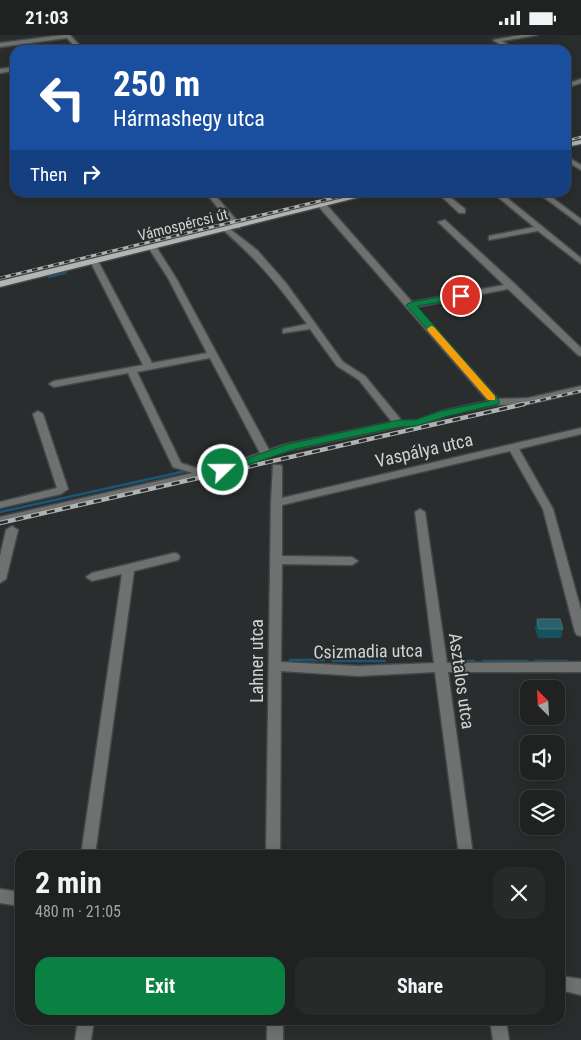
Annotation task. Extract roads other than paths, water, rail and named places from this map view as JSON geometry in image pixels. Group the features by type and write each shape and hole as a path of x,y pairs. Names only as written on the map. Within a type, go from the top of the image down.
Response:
{"main road":[{"name":"Vámospércsi út","path":"0,284 355,197"}],"street":[{"path":"0,45 68,35 76,45"},
{"path":"504,45 496,40 534,35"},
{"path":"212,197 237,226"},
{"path":"446,197 462,211"},
{"path":"503,197 579,258"},
{"path":"547,197 581,223"},
{"path":"322,205 495,402"},
{"path":"442,222 581,353"},
{"path":"226,228 254,252 283,285 340,364 363,379 399,423"},
{"path":"492,238 540,228"},
{"path":"152,247 172,278 266,454"},
{"path":"94,261 149,367"},
{"path":"411,305 512,287"},
{"path":"286,331 313,327"},
{"path":"54,384 212,355"},
{"path":"131,370 177,465 207,474"},
{"path":"0,520 223,470 292,446 382,429 399,423 416,423 445,413 495,402 528,401 581,389"},
{"path":"0,505 54,493 62,489 38,414"},
{"name":"Vaspálya utca","path":"276,503 581,431"},
{"path":"513,447 548,509 581,632"},
{"name":"Lahner utca","path":"274,850 277,467"},
{"name":"Asztalos utca","path":"420,512 465,850"},
{"path":"0,579 12,530"},
{"path":"92,577 174,557"},
{"path":"276,560 352,561"},
{"path":"89,850 128,569"},
{"name":"Csizmadia utca","path":"276,666 358,671 581,667"},
{"path":"0,896 15,898"},
{"path":"565,984 581,987"},
{"path":"83,1040 85,1025"},
{"path":"275,1025 275,1040"},
{"path":"499,1025 502,1040"}],"waterway":[{"path":"49,277 66,273"},
{"path":"0,512 186,471"},
{"path":"290,660 324,660"},
{"path":"333,661 385,661"},
{"path":"453,661 474,661"},
{"path":"483,661 527,661"},
{"path":"535,661 567,661"}],"railway":[{"path":"571,140 581,137"},
{"path":"0,278 337,197"},
{"path":"519,405 581,391"},
{"path":"0,523 524,404"}]}
